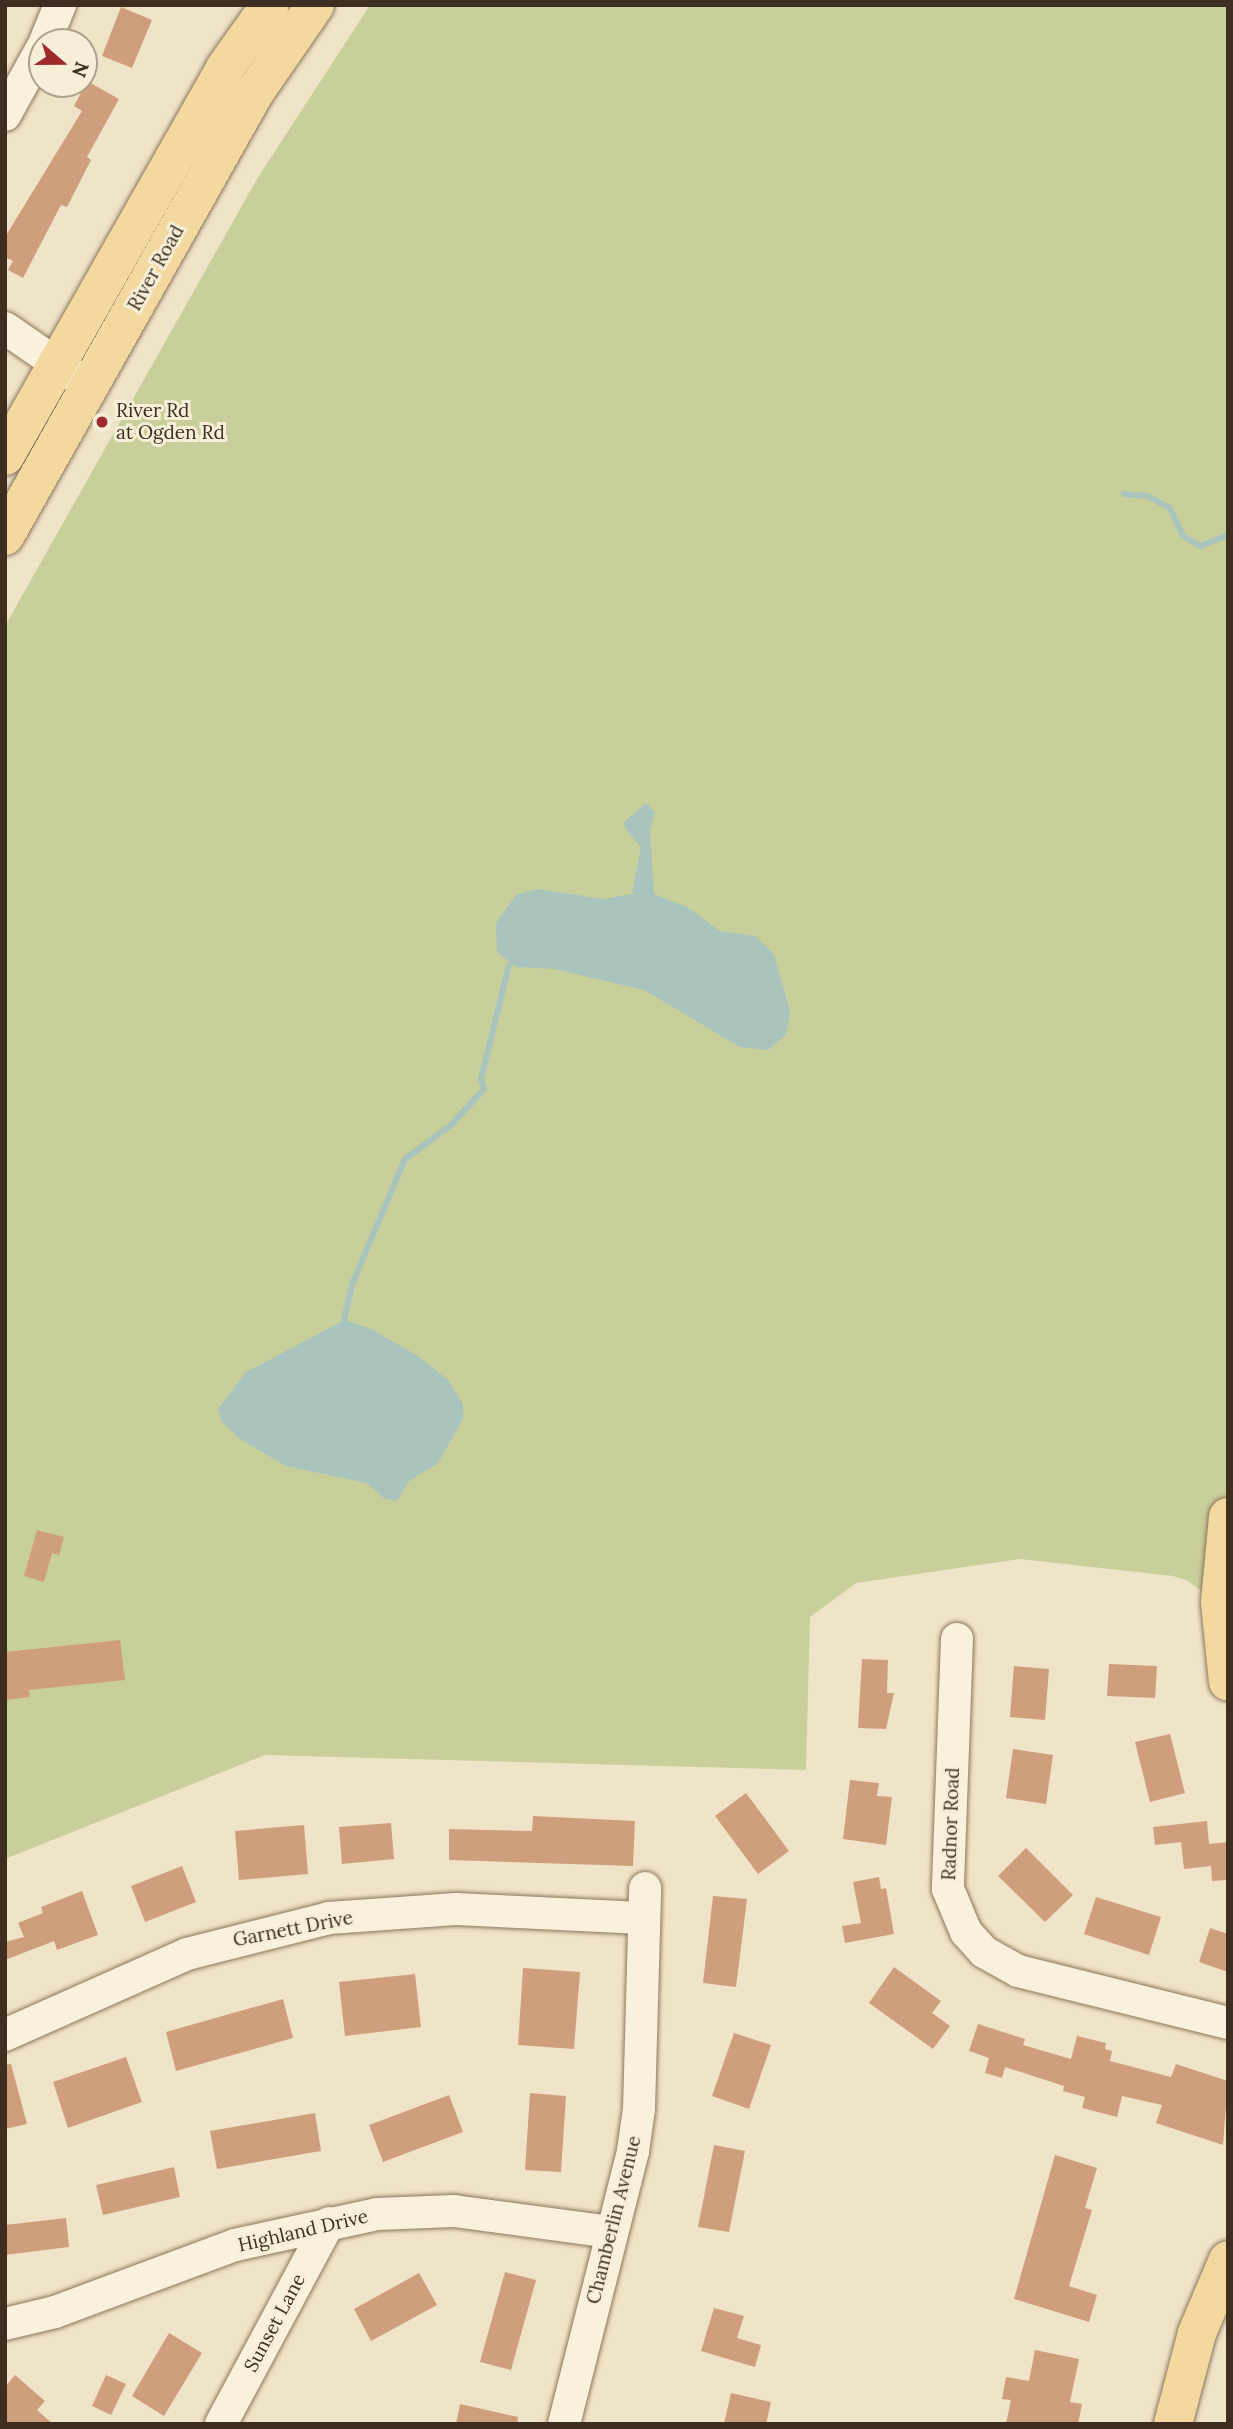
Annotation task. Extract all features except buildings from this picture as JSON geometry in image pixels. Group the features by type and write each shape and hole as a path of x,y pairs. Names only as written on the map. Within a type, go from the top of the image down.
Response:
{"main road":[{"name":"River Road","path":"5,456 225,68 270,5"},
{"name":"River Road","path":"5,536 255,92 315,5"},
{"path":"1228,1517 1220,1602 1228,1682"},
{"path":"1173,2424 1197,2333 1228,2260"}],"street":[{"path":"51,28 60,5"},
{"path":"5,115 28,73"},
{"path":"5,328 89,387"},
{"name":"Radnor Road","path":"957,1639 948,1889 966,1932 984,1952 1018,1971 1228,2023"},
{"name":"Garnett Drive","path":"5,2035 187,1954 329,1918 456,1909 644,1903"},
{"name":"Chamberlin Avenue","path":"564,2424 612,2232 639,2109 644,1903"},
{"name":"Highland Drive","path":"5,2324 55,2312 235,2245 377,2214 454,2211 612,2232"},
{"name":"Sunset Lane","path":"221,2424 329,2223"}],"green space":[{"path":"370,5 1228,5 1228,1609 1186,1580 1173,1576 1020,1559 856,1583 810,1617 806,1770 265,1755 5,1859 5,626 257,179"}],"water":[{"path":"646,803 655,812 650,831 654,894 687,907 720,931 755,936 774,954 790,1012 786,1035 768,1050 740,1047 644,990 555,969 516,967 497,952 496,923 516,895 538,889 603,899 632,894 641,847 626,830 624,822"},
{"path":"344,1320 371,1329 418,1356 448,1380 463,1404 463,1419 438,1463 409,1481 397,1501 385,1499 367,1483 286,1466 240,1439 222,1422 218,1409 245,1373"}],"waterway":[{"path":"1124,494 1148,496 1170,508 1183,536 1200,546 1228,535"},
{"path":"344,1320 353,1282 405,1159 451,1125 484,1089 481,1079 509,965"}],"place":[{"name":"River Rd at Ogden Rd","path":"102,422"}]}
